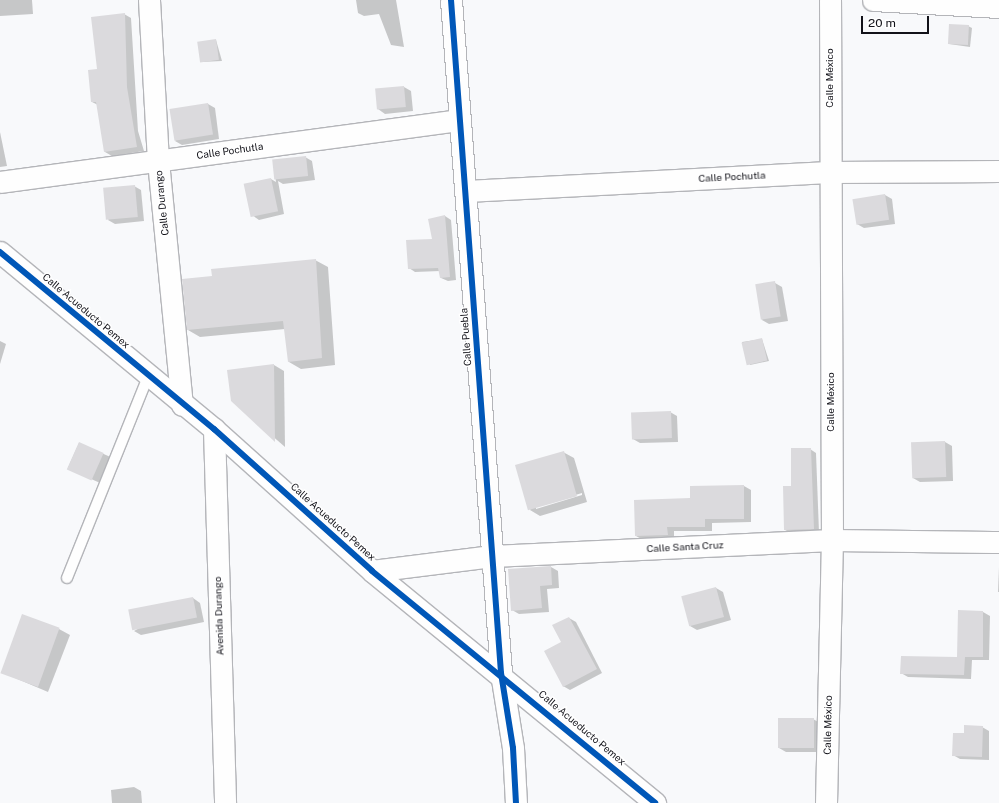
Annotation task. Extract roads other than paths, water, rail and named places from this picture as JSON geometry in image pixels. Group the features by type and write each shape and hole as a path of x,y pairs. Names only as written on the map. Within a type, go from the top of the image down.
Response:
{"street":[{"name":"Calle Durango","path":"149,0 158,161 182,405"},
{"name":"Calle Puebla","path":"451,0 500,673 513,748 516,803"},
{"name":"Calle México","path":"826,803 832,540 829,172 830,0"},
{"path":"873,0 999,7"},
{"name":"Calle Pochutla","path":"0,182 459,120"},
{"name":"Calle Pochutla","path":"466,191 829,172 999,171"},
{"name":"Calle Acueducto Pemex","path":"0,252 182,405 214,428 372,571 500,673 655,803"},
{"name":"Avenida Durango","path":"214,428 225,803"},
{"name":"Calle Santa Cruz","path":"372,571 492,556 832,540 999,542"}],"lane":[{"path":"66,578 148,376"}]}
